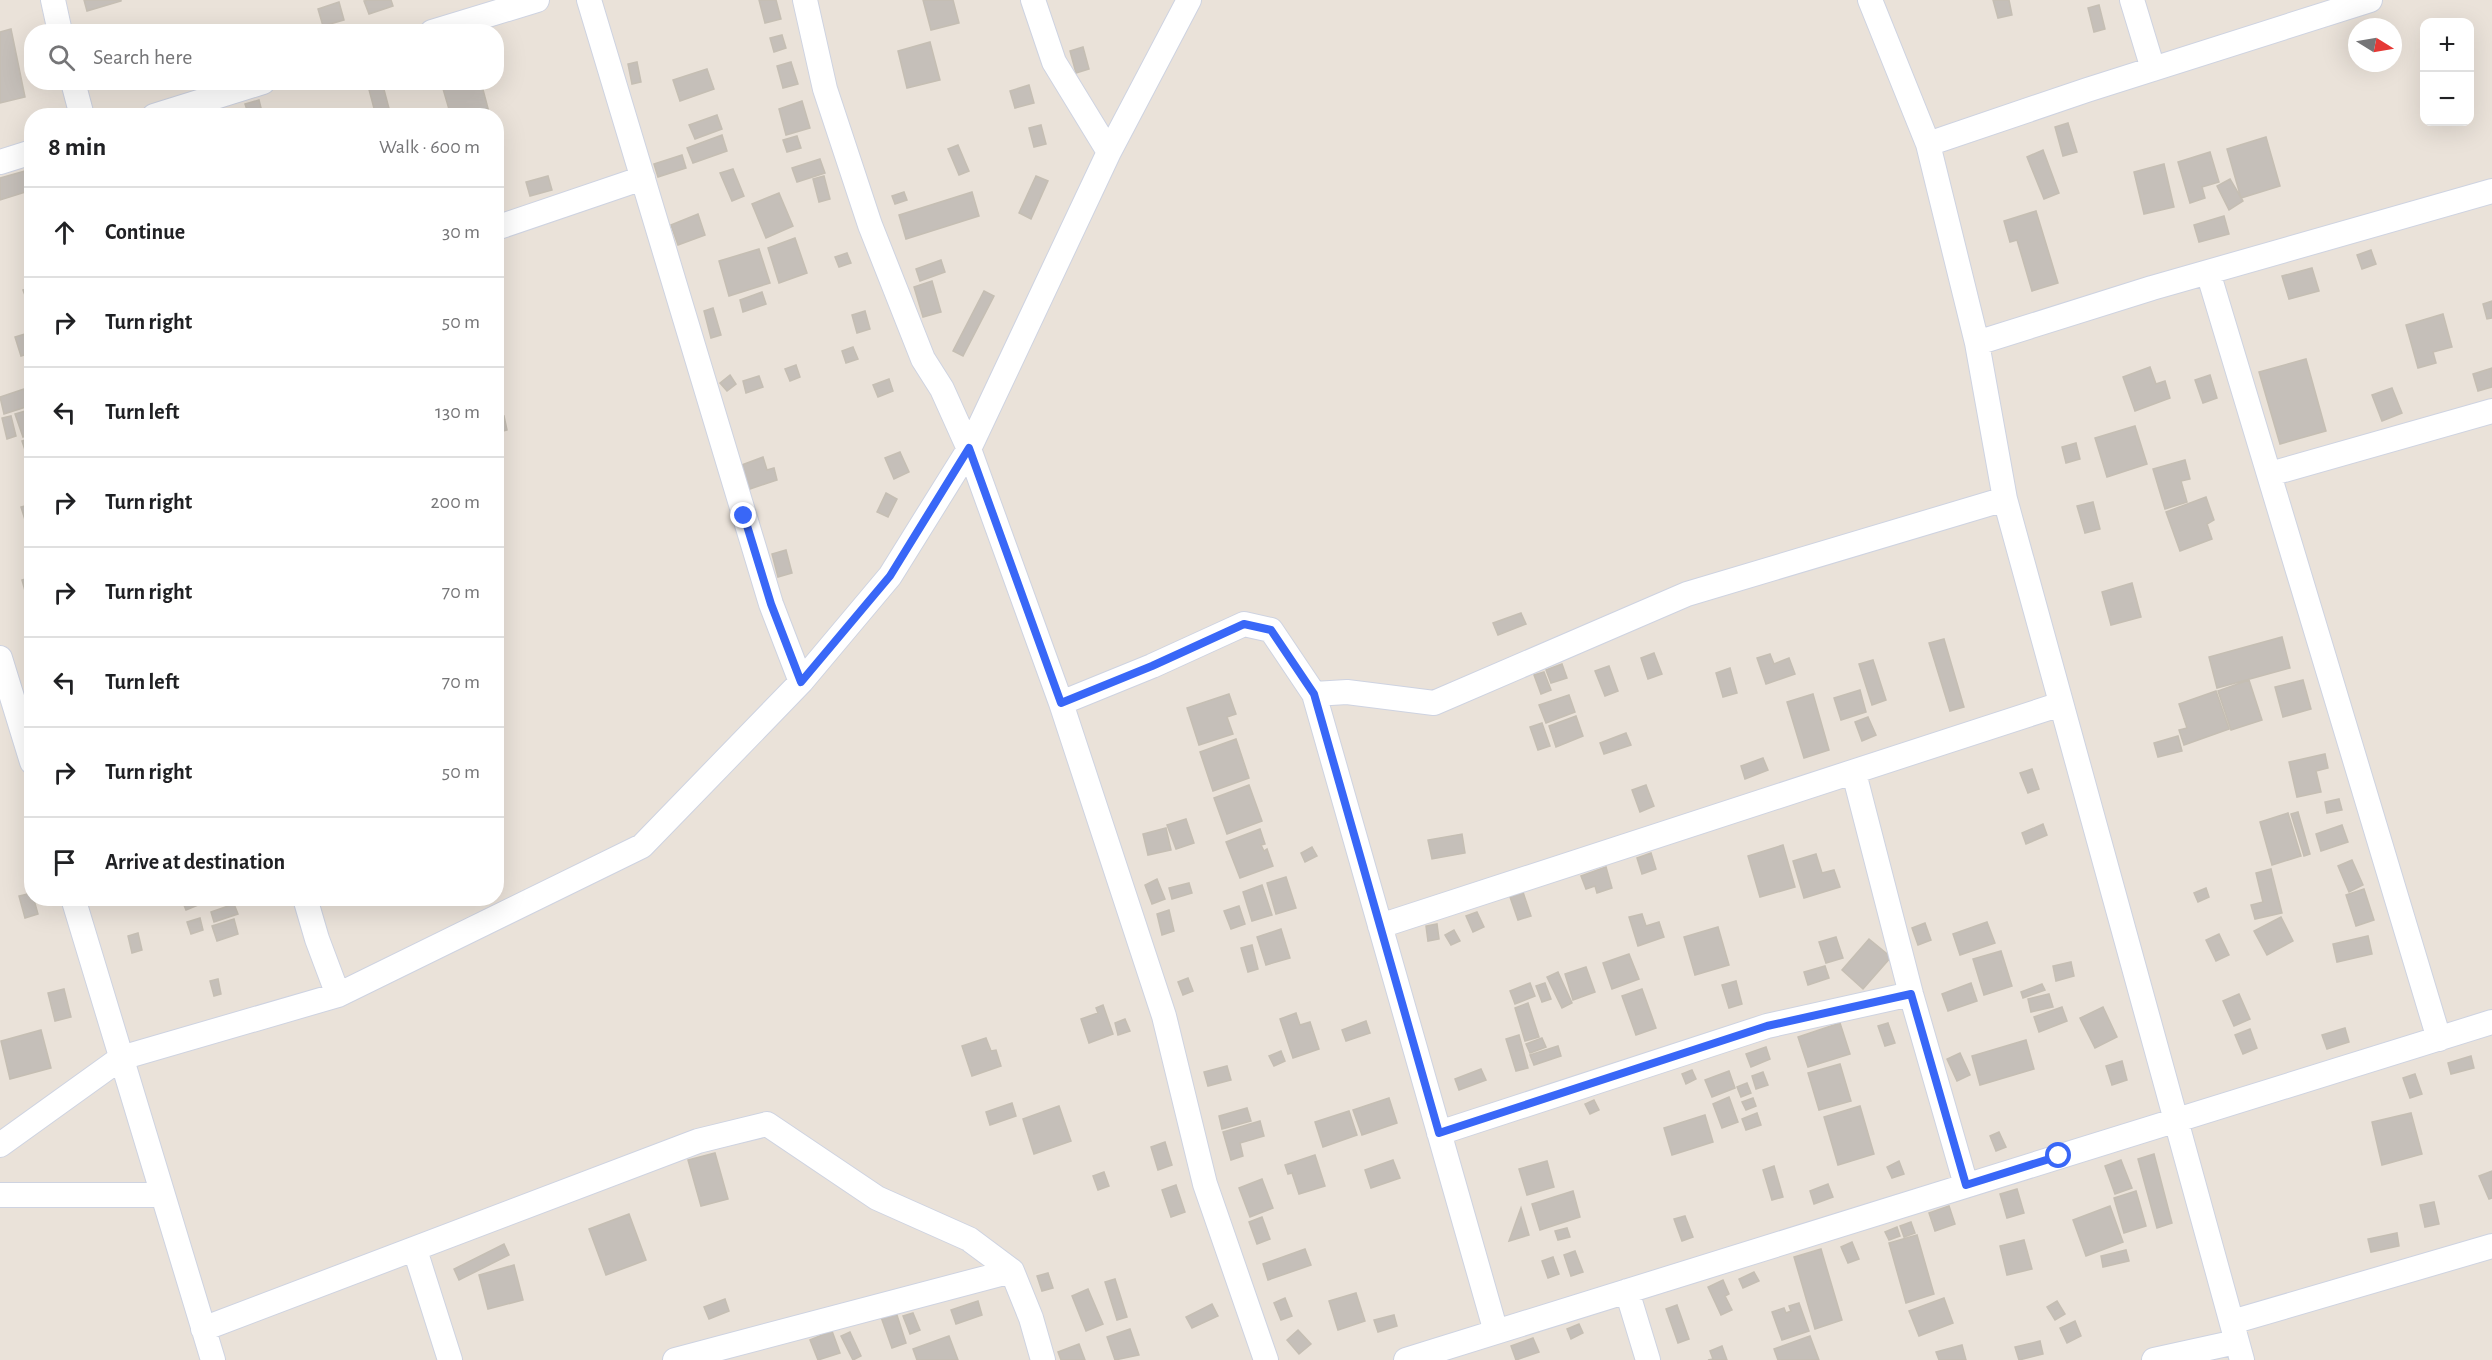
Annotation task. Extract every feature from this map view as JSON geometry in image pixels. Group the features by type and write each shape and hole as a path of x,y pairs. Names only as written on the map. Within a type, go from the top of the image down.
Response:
{"street":[{"path":"53,0 58,24"},
{"path":"458,24 537,0"},
{"path":"589,0 771,604 801,682"},
{"path":"805,0 825,89 870,225 923,359 942,389 969,448 1061,703 1164,1016 1205,1184 1266,1360"},
{"path":"1033,0 1054,62 1109,152"},
{"path":"0,1145 121,1058 338,995 642,846 801,682 890,576 969,448 1109,152 1189,0"},
{"path":"1870,0 1928,144 1977,343 2005,499 2237,1341"},
{"path":"2132,0 2153,69"},
{"path":"1928,144 2370,0"},
{"path":"75,90 80,108"},
{"path":"180,108 237,90"},
{"path":"0,162 24,154"},
{"path":"504,225 643,178"},
{"path":"1977,343 2208,272 2492,191"},
{"path":"2208,272 2439,1039"},
{"path":"2270,474 2492,411"},
{"path":"1314,694 1347,693 1434,703 1687,594 2005,499"},
{"path":"1061,703 1152,666 1244,624 1271,630 1314,694 1496,1332"},
{"path":"0,658 24,736"},
{"path":"1380,926 2061,704"},
{"path":"1854,773 1911,994 1966,1185"},
{"path":"75,906 213,1360"},
{"path":"307,906 338,995"},
{"path":"1439,1133 1767,1026 1911,994"},
{"path":"1406,1360 2492,1022"},
{"path":"203,1329 698,1141 767,1125 877,1198 960,1235 1012,1271 1031,1318 1043,1360"},
{"path":"0,1195 162,1195"},
{"path":"415,1250 450,1360"},
{"path":"2154,1360 2237,1341 2491,1250"},
{"path":"675,1360 1012,1271"},
{"path":"1627,1291 1648,1360"}],"building":[{"path":"84,0 121,0 121,1 87,11"},
{"path":"391,0 393,6 369,14 364,1"},
{"path":"759,0 776,0 781,19 765,23"},
{"path":"923,0 953,0 959,23 931,30"},
{"path":"1993,0 2009,0 2012,15 1998,18"},
{"path":"339,2 344,20 322,24 318,9"},
{"path":"2099,5 2105,29 2094,32 2088,8"},
{"path":"11,29 25,97 0,103 0,32"},
{"path":"782,35 786,48 774,52 770,38"},
{"path":"930,42 940,80 907,88 898,51"},
{"path":"1083,47 1089,69 1076,73 1070,51"},
{"path":"637,62 641,82 632,84 628,64"},
{"path":"791,62 798,84 783,88 777,66"},
{"path":"707,69 714,89 680,101 673,80"},
{"path":"1029,85 1034,103 1015,108 1010,91"},
{"path":"369,90 384,90 389,108 374,108"},
{"path":"443,90 483,90 488,108 449,108"},
{"path":"259,100 261,108 246,108 245,104"},
{"path":"802,101 810,128 786,135 779,109"},
{"path":"717,115 722,129 695,139 689,125"},
{"path":"2068,123 2077,152 2063,156 2055,127"},
{"path":"1041,125 1046,144 1034,147 1029,128"},
{"path":"722,135 727,151 693,163 687,148"},
{"path":"797,136 801,148 787,152 783,140"},
{"path":"2266,137 2280,186 2241,198 2227,149"},
{"path":"958,145 969,171 959,175 948,149"},
{"path":"2043,150 2059,193 2044,199 2027,157"},
{"path":"2210,152 2219,182 2202,187 2205,198 2190,203 2178,162"},
{"path":"682,155 686,168 658,177 654,164"},
{"path":"820,159 825,173 797,182 792,168"},
{"path":"2164,164 2174,207 2144,214 2134,172"},
{"path":"733,169 744,196 732,201 720,173"},
{"path":"24,171 24,192 0,200 0,178"},
{"path":"548,176 552,190 530,196 526,182"},
{"path":"824,176 830,199 819,202 813,179"},
{"path":"1036,176 1048,181 1031,219 1019,213"},
{"path":"2230,179 2243,201 2229,210 2217,186"},
{"path":"904,192 907,200 895,204 892,196"},
{"path":"972,192 979,216 906,239 899,215"},
{"path":"779,193 793,226 766,238 752,204"},
{"path":"2036,211 2058,283 2032,291 2017,240 2010,242 2004,221"},
{"path":"698,214 705,235 678,245 671,225"},
{"path":"2224,216 2229,234 2199,242 2194,225"},
{"path":"795,238 807,273 779,283 768,248"},
{"path":"759,249 770,283 729,296 719,261"},
{"path":"2371,250 2376,264 2362,269 2357,255"},
{"path":"847,253 851,263 839,267 835,257"},
{"path":"941,260 945,272 920,281 916,269"},
{"path":"2312,268 2319,291 2289,299 2282,276"},
{"path":"932,281 941,312 923,317 914,287"},
{"path":"984,291 994,296 963,356 953,351"},
{"path":"762,292 766,304 743,312 740,300"},
{"path":"2492,301 2492,318 2487,319 2483,304"},
{"path":"713,308 721,335 711,338 704,311"},
{"path":"865,311 870,329 857,333 852,315"},
{"path":"2443,314 2452,347 2433,352 2436,363 2418,368 2406,325"},
{"path":"24,334 24,355 21,356 15,337"},
{"path":"853,347 858,359 846,363 842,351"},
{"path":"2306,359 2326,431 2280,444 2259,372"},
{"path":"796,365 800,377 790,381 785,369"},
{"path":"2150,367 2156,384 2165,381 2170,398 2135,411 2123,377"},
{"path":"2492,368 2492,387 2478,391 2473,374"},
{"path":"730,375 736,384 727,391 720,383"},
{"path":"2210,375 2217,398 2203,403 2195,380"},
{"path":"759,376 763,387 746,393 743,381"},
{"path":"889,379 893,391 878,397 873,385"},
{"path":"2392,388 2402,413 2382,421 2372,395"},
{"path":"24,389 24,408 4,414 0,397"},
{"path":"24,411 24,437 23,437 15,414"},
{"path":"11,416 16,436 7,439 2,418"},
{"path":"2135,426 2147,464 2107,477 2095,438"},
{"path":"2076,443 2080,459 2066,463 2062,447"},
{"path":"900,452 909,472 894,479 885,458"},
{"path":"763,457 767,470 774,468 777,480 747,490 739,466"},
{"path":"2185,460 2190,479 2181,481 2187,502 2165,509 2153,469"},
{"path":"886,493 897,499 888,517 877,512"},
{"path":"2206,497 2214,520 2207,524 2212,539 2180,551 2166,512"},
{"path":"2093,502 2100,529 2085,533 2077,506"},
{"path":"786,550 792,573 778,577 772,554"},
{"path":"2132,583 2141,617 2111,625 2102,592"},
{"path":"1521,613 1526,624 1498,635 1493,623"},
{"path":"2282,637 2290,668 2217,688 2209,657"},
{"path":"1944,639 1964,707 1950,711 1929,643"},
{"path":"1654,653 1662,674 1648,679 1641,658"},
{"path":"1770,654 1774,664 1789,658 1795,674 1766,684 1757,658"},
{"path":"1873,660 1886,700 1872,705 1859,664"},
{"path":"1562,664 1567,678 1551,683 1546,670"},
{"path":"1609,666 1618,691 1605,696 1595,671"},
{"path":"1730,668 1737,693 1723,697 1716,673"},
{"path":"1544,672 1551,690 1541,694 1534,675"},
{"path":"2249,680 2262,720 2231,730 2218,691"},
{"path":"2303,680 2311,709 2283,717 2275,687"},
{"path":"1860,690 1866,712 1841,720 1834,698"},
{"path":"2216,691 2229,729 2184,745 2179,730 2187,728 2179,704"},
{"path":"1229,694 1236,714 1227,717 1233,734 1199,745 1187,708"},
{"path":"1813,694 1829,750 1804,758 1787,702"},
{"path":"1569,695 1575,712 1546,723 1539,705"},
{"path":"1576,716 1583,736 1556,747 1549,726"},
{"path":"1868,717 1876,735 1862,741 1855,722"},
{"path":"1542,723 1550,746 1538,750 1530,727"},
{"path":"1626,733 1631,745 1604,754 1600,743"},
{"path":"2178,736 2182,751 2158,757 2154,743"},
{"path":"1236,739 1249,778 1213,791 1200,752"},
{"path":"2325,754 2328,768 2316,771 2321,792 2297,797 2289,762"},
{"path":"1763,758 1768,770 1745,779 1741,766"},
{"path":"2032,769 2039,789 2028,793 2020,773"},
{"path":"1249,785 1262,821 1227,834 1214,798"},
{"path":"1646,785 1654,806 1640,812 1632,790"},
{"path":"2339,799 2342,810 2327,813 2325,802"},
{"path":"2298,812 2310,854 2304,856 2291,814"},
{"path":"2288,813 2301,856 2272,865 2260,822"},
{"path":"1186,819 1194,843 1176,849 1167,825"},
{"path":"2043,824 2047,835 2026,844 2022,833"},
{"path":"2342,825 2348,842 2321,851 2316,834"},
{"path":"1166,828 1171,850 1148,855 1143,834"},
{"path":"1260,829 1265,844 1261,845 1264,851 1267,849 1273,866 1240,878 1226,842"},
{"path":"1462,834 1465,853 1432,859 1428,840"},
{"path":"1783,845 1795,887 1760,897 1748,856"},
{"path":"1312,847 1317,856 1305,862 1301,853"},
{"path":"1651,853 1656,869 1642,874 1637,858"},
{"path":"1816,854 1822,873 1834,870 1840,887 1804,898 1793,861"},
{"path":"2352,860 2363,885 2349,892 2338,866"},
{"path":"1606,867 1612,888 1597,893 1595,886 1586,889 1581,876"},
{"path":"2271,869 2282,913 2255,919 2251,905 2263,902 2256,873"},
{"path":"1286,877 1296,908 1276,914 1267,883"},
{"path":"1157,879 1165,899 1152,904 1145,885"},
{"path":"1189,883 1192,893 1172,899 1169,888"},
{"path":"1262,885 1272,915 1252,921 1243,892"},
{"path":"2206,888 2209,897 2198,902 2194,893"},
{"path":"2364,889 2374,920 2356,926 2346,895"},
{"path":"1523,892 1531,916 1518,920 1510,897"},
{"path":"24,895 24,906 36,906 38,914 25,918 19,896"},
{"path":"184,906 196,906 186,910"},
{"path":"235,906 238,914 214,922 211,912"},
{"path":"1239,906 1245,924 1231,929 1224,911"},
{"path":"1169,910 1174,931 1162,935 1157,914"},
{"path":"1477,912 1484,927 1473,932 1466,916"},
{"path":"1642,914 1646,926 1659,922 1664,937 1638,946 1629,917"},
{"path":"2281,917 2293,941 2267,955 2254,931"},
{"path":"200,918 203,930 191,934 187,922"},
{"path":"234,919 238,934 217,941 212,926"},
{"path":"1987,922 1995,943 1960,955 1953,934"},
{"path":"1925,923 1931,940 1918,945 1912,928"},
{"path":"1437,924 1439,939 1428,941 1426,926"},
{"path":"1718,927 1729,965 1695,975 1684,937"},
{"path":"1281,929 1290,958 1266,965 1257,937"},
{"path":"1454,930 1460,941 1451,945 1445,935"},
{"path":"138,933 142,950 132,953 128,936"},
{"path":"2219,934 2229,955 2216,961 2206,940"},
{"path":"2368,936 2372,954 2337,962 2333,944"},
{"path":"1836,937 1843,958 1826,963 1819,942"},
{"path":"1869,939 1891,957 1863,989 1842,970"},
{"path":"1252,945 1258,969 1248,972 1241,948"},
{"path":"2001,951 2012,986 1984,995 1973,959"},
{"path":"1629,954 1639,979 1612,989 1603,963"},
{"path":"2071,962 2074,976 2056,981 2053,966"},
{"path":"1825,966 1829,978 1808,985 1804,972"},
{"path":"1586,967 1595,992 1573,1000 1565,974"},
{"path":"1558,972 1572,1003 1562,1008 1547,977"},
{"path":"1188,978 1193,991 1183,995 1178,982"},
{"path":"218,979 221,994 214,996 210,981"},
{"path":"1736,981 1742,1004 1729,1008 1722,985"},
{"path":"1530,983 1535,996 1515,1004 1510,991"},
{"path":"1545,983 1551,999 1542,1002 1536,986"},
{"path":"1971,983 1977,1001 1948,1011 1942,994"},
{"path":"2042,984 2045,990 2023,998 2021,992"},
{"path":"64,989 71,1017 55,1021 48,993"},
{"path":"1642,989 1656,1028 1636,1035 1622,996"},
{"path":"2049,994 2053,1007 2031,1012 2028,999"},
{"path":"2239,994 2250,1019 2234,1026 2223,1001"},
{"path":"1528,1003 1539,1037 1525,1041 1515,1008"},
{"path":"1103,1005 1113,1034 1089,1043 1081,1019 1098,1013 1096,1008"},
{"path":"2062,1007 2067,1021 2039,1032 2034,1017"},
{"path":"2103,1007 2117,1037 2095,1048 2080,1018"},
{"path":"1296,1013 1300,1025 1310,1022 1319,1049 1293,1058 1280,1019"},
{"path":"1125,1019 1130,1031 1118,1035 1115,1023"},
{"path":"1366,1021 1370,1033 1346,1041 1342,1030"},
{"path":"1840,1023 1850,1054 1808,1067 1798,1037"},
{"path":"1888,1023 1895,1043 1885,1046 1878,1026"},
{"path":"2345,1028 2349,1042 2327,1049 2322,1035"},
{"path":"2250,1029 2257,1048 2243,1054 2235,1035"},
{"path":"41,1030 51,1068 10,1079 1,1041"},
{"path":"1519,1035 1528,1068 1516,1071 1506,1039"},
{"path":"986,1038 991,1051 996,1050 1001,1066 972,1076 962,1046"},
{"path":"1542,1038 1546,1047 1530,1053 1526,1044"},
{"path":"2026,1040 2034,1069 1980,1085 1972,1056"},
{"path":"1558,1046 1561,1056 1534,1065 1530,1055"},
{"path":"1766,1047 1770,1059 1751,1067 1746,1054"},
{"path":"1281,1051 1285,1061 1274,1066 1269,1056"},
{"path":"1960,1053 1970,1075 1957,1081 1947,1059"},
{"path":"2471,1056 2474,1068 2451,1074 2448,1063"},
{"path":"2122,1061 2127,1080 2112,1085 2106,1066"},
{"path":"1840,1064 1851,1101 1819,1110 1808,1073"},
{"path":"1227,1066 1231,1080 1208,1086 1204,1072"},
{"path":"1481,1069 1486,1080 1459,1090 1455,1079"},
{"path":"1692,1070 1696,1079 1686,1084 1682,1074"},
{"path":"1729,1071 1735,1088 1712,1097 1705,1080"},
{"path":"1763,1072 1768,1085 1756,1089 1752,1076"},
{"path":"2415,1074 2422,1094 2410,1098 2403,1078"},
{"path":"1747,1083 1751,1093 1741,1097 1737,1087"},
{"path":"1729,1097 1738,1122 1722,1128 1713,1104"},
{"path":"1389,1098 1397,1123 1362,1135 1353,1110"},
{"path":"1753,1098 1756,1106 1746,1110 1742,1102"},
{"path":"1594,1100 1599,1110 1590,1114 1585,1104"},
{"path":"1012,1103 1016,1116 990,1125 986,1112"},
{"path":"1059,1106 1071,1141 1034,1154 1023,1119"},
{"path":"1860,1106 1874,1154 1838,1165 1824,1117"},
{"path":"1247,1108 1251,1121 1222,1129 1219,1116"},
{"path":"1349,1111 1357,1135 1323,1147 1315,1122"},
{"path":"1757,1113 1761,1125 1746,1130 1742,1119"},
{"path":"2411,1113 2422,1154 2382,1165 2372,1122"},
{"path":"1705,1115 1713,1142 1672,1155 1664,1128"},
{"path":"1260,1121 1264,1136 1240,1143 1243,1156 1231,1160 1223,1132"},
{"path":"1999,1132 2006,1147 1996,1151 1990,1136"},
{"path":"1165,1142 1172,1165 1158,1170 1151,1147"},
{"path":"715,1153 728,1199 701,1206 688,1160"},
{"path":"2154,1154 2172,1223 2157,1228 2138,1159"},
{"path":"1315,1155 1325,1186 1299,1194 1292,1173 1288,1174 1285,1165"},
{"path":"1393,1160 1400,1178 1371,1188 1365,1170"},
{"path":"2121,1160 2132,1188 2115,1194 2105,1166"},
{"path":"1547,1161 1554,1187 1527,1195 1519,1169"},
{"path":"1899,1161 1904,1174 1892,1178 1887,1167"},
{"path":"1774,1166 1783,1197 1772,1200 1763,1170"},
{"path":"2492,1171 2492,1198 2489,1199 2479,1176"},
{"path":"1104,1172 1109,1186 1098,1190 1093,1176"},
{"path":"1262,1179 1273,1208 1250,1217 1239,1188"},
{"path":"1828,1184 1833,1197 1814,1204 1810,1191"},
{"path":"1176,1185 1185,1212 1171,1217 1162,1190"},
{"path":"2017,1189 2024,1213 2007,1218 2000,1194"},
{"path":"1573,1191 1580,1217 1540,1230 1532,1204"},
{"path":"2136,1191 2146,1226 2124,1233 2114,1198"},
{"path":"2434,1202 2439,1224 2425,1227 2420,1205"},
{"path":"1949,1206 1955,1224 1935,1231 1929,1213"},
{"path":"2110,1206 2123,1242 2086,1256 2073,1220"},
{"path":"1521,1208 1529,1235 1509,1241"},
{"path":"629,1214 646,1260 606,1275 589,1229"},
{"path":"1685,1216 1693,1237 1682,1241 1674,1219"},
{"path":"1262,1217 1270,1239 1257,1244 1249,1222"},
{"path":"1911,1222 1915,1233 1904,1237 1900,1226"},
{"path":"1897,1227 1900,1236 1889,1240 1885,1232"},
{"path":"1567,1228 1570,1237 1558,1240 1555,1231"},
{"path":"2397,1233 2399,1246 2371,1252 2368,1239"},
{"path":"1917,1235 1934,1294 1906,1303 1889,1243"},
{"path":"2024,1240 2032,1269 2007,1275 2000,1246"},
{"path":"1852,1242 1859,1259 1848,1263 1841,1247"},
{"path":"504,1244 509,1255 459,1280 454,1269"},
{"path":"1305,1249 1311,1265 1268,1280 1263,1264"},
{"path":"1821,1249 1842,1320 1815,1329 1794,1257"},
{"path":"2126,1250 2129,1261 2103,1267 2101,1256"},
{"path":"1575,1251 1583,1272 1571,1276 1564,1255"},
{"path":"1553,1257 1559,1274 1548,1278 1542,1261"},
{"path":"514,1265 523,1300 488,1309 479,1275"},
{"path":"1754,1272 1759,1281 1743,1288 1739,1279"},
{"path":"1048,1273 1053,1288 1042,1291 1037,1276"},
{"path":"1115,1279 1127,1317 1117,1320 1105,1282"},
{"path":"1723,1280 1729,1294 1725,1296 1732,1310 1721,1315 1708,1287"},
{"path":"1088,1289 1103,1324 1086,1331 1072,1296"},
{"path":"1356,1293 1365,1321 1338,1330 1329,1301"},
{"path":"1285,1298 1292,1316 1281,1320 1274,1303"},
{"path":"1944,1298 1953,1323 1919,1336 1909,1311"},
{"path":"725,1299 729,1311 709,1319 704,1307"},
{"path":"978,1301 982,1315 956,1324 951,1310"},
{"path":"2057,1301 2065,1314 2055,1320 2047,1307"},
{"path":"1799,1303 1809,1331 1782,1340 1772,1312 1784,1308 1786,1313 1791,1311 1789,1306"},
{"path":"1212,1304 1218,1316 1192,1328 1186,1317"},
{"path":"1677,1305 1689,1339 1678,1343 1666,1309"},
{"path":"896,1312 906,1343 892,1348 881,1317"},
{"path":"913,1313 920,1330 910,1334 903,1316"},
{"path":"1394,1315 1397,1326 1378,1332 1374,1320"},
{"path":"2075,1321 2081,1336 2067,1343 2060,1328"},
{"path":"1579,1324 1583,1333 1571,1339 1567,1329"},
{"path":"1130,1329 1139,1355 1115,1360 1107,1337"},
{"path":"1298,1330 1311,1344 1299,1354 1287,1340"},
{"path":"832,1331 840,1353 818,1360 810,1340"},
{"path":"850,1332 861,1356 853,1360 841,1336"},
{"path":"949,1336 958,1360 917,1360 913,1349"},
{"path":"1810,1336 1819,1360 1778,1360 1774,1349"},
{"path":"1533,1338 1539,1352 1516,1360 1511,1346"},
{"path":"2040,1341 2043,1354 2019,1360 2015,1347"},
{"path":"1079,1344 1085,1360 1061,1360 1058,1352"},
{"path":"1962,1345 1966,1360 1939,1360 1936,1352"},
{"path":"1722,1346 1727,1360 1708,1360 1713,1359 1710,1351"}],"route":[{"path":"744,516 771,604 801,682 890,576 969,448 1061,703 1152,666 1244,624 1271,630 1314,694 1439,1133 1767,1026 1911,994 1966,1185 2059,1156"}]}
